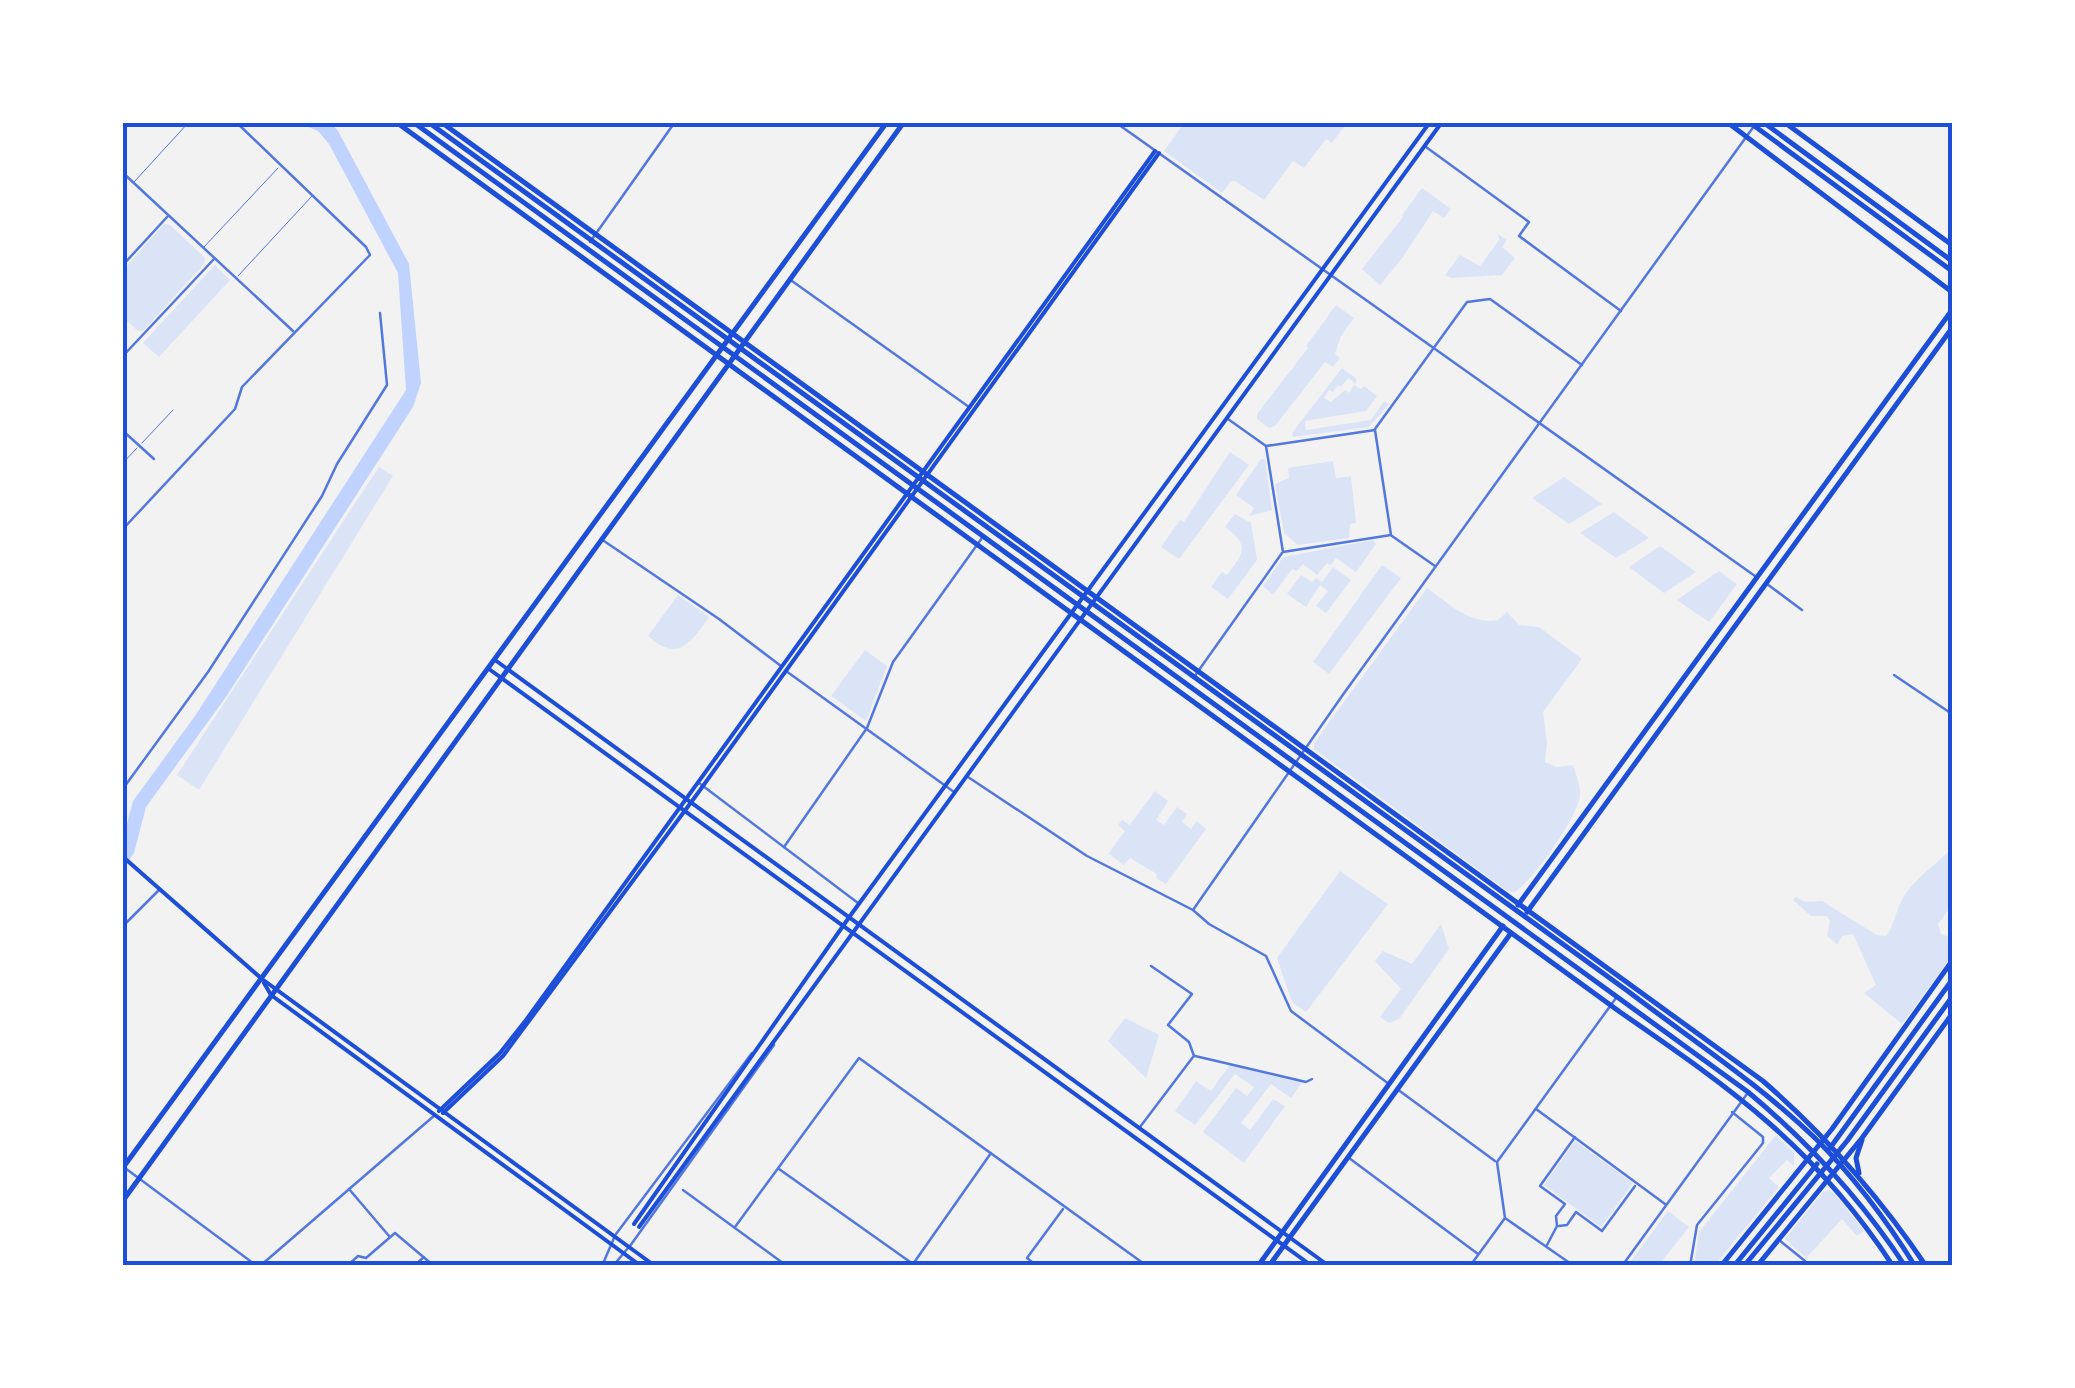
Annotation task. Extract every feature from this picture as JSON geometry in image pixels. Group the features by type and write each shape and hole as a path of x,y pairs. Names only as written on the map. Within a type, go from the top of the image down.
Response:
{"main road":[{"path":"396,122 722,347 737,353 1097,598 1302,752"},
{"path":"413,122 722,347"},
{"path":"428,122 590,242 722,347 730,363 1611,1006 1746,1096 1838,1190 1893,1266"},
{"path":"441,122 732,334 1083,599 1763,1081 1812,1126 1915,1266"},
{"path":"123,1168 886,122"},
{"path":"122,1199 904,122"},
{"path":"1430,122 948,787 850,916 636,1225 861,925 1442,122"},
{"path":"1727,122 1952,292"},
{"path":"1749,122 1952,271"},
{"path":"1760,122 1952,261"},
{"path":"1784,122 1952,245"},
{"path":"440,1112 500,1054 690,800 1157,152"},
{"path":"922,478 1157,152"},
{"path":"1269,1266 1348,1158 1503,926 1952,310"},
{"path":"1258,1266 1512,932 1952,328"},
{"path":"737,353 915,488 1617,997 1746,1096 1824,1162 1864,1206 1905,1266"},
{"path":"495,660 1328,1266"},
{"path":"489,669 1312,1266"},
{"path":"122,856 262,979 613,1240 641,1266"},
{"path":"1526,913 1822,1141"},
{"path":"1721,1266 1814,1152 1952,961"},
{"path":"262,979 271,995 440,1112"},
{"path":"1744,1266 1822,1172 1829,1149 1952,980"},
{"path":"1734,1266 1816,1166 1835,1156 1952,996"},
{"path":"1757,1266 1862,1138 1952,1014"},
{"path":"1812,1126 1828,1127 1841,1116"},
{"path":"1860,1176 1856,1158 1862,1138"},
{"path":"1796,1146 1801,1162 1798,1173"},
{"path":"1841,1162 1860,1176 1926,1266"},
{"path":"1814,1196 1825,1188 1838,1190"},
{"path":"613,1240 657,1266"}],"street":[{"path":"122,530 235,409 242,388 370,255 236,122"},
{"path":"242,128 248,122"},
{"path":"590,242 675,122"},
{"path":"1114,122 1756,577"},
{"path":"1193,910 1302,752 1760,122"},
{"path":"1425,146 1529,222 1519,236 1621,310"},
{"path":"122,172 295,333"},
{"path":"122,266 169,215"},
{"path":"122,356 215,258"},
{"path":"792,281 970,408"},
{"path":"1227,418 1266,446 1374,430 1467,302 1490,299 1582,365"},
{"path":"122,790 208,672 322,496 336,464 387,385 380,313"},
{"path":"122,430 154,458"},
{"path":"1374,430 1391,535"},
{"path":"1194,678 1283,552 1266,446"},
{"path":"1283,552 1391,535 1436,566"},
{"path":"784,847 867,728 893,662 982,537"},
{"path":"602,540 719,619 955,792"},
{"path":"1766,583 1802,610"},
{"path":"1894,675 1952,714"},
{"path":"967,777 1087,856 1193,910 1209,924 1266,956 1291,1011 1496,1162 1505,1218 1470,1266"},
{"path":"701,784 860,904"},
{"path":"122,926 160,889"},
{"path":"1151,966 1192,994 1168,1025 1189,1042 1194,1056"},
{"path":"1496,1162 1617,997"},
{"path":"602,1266 613,1240 773,1029"},
{"path":"613,1266 756,1073 780,1034"},
{"path":"1139,1128 1199,1054 1306,1082 1312,1079"},
{"path":"735,1227 859,1058 1146,1266"},
{"path":"1622,1266 1746,1096"},
{"path":"1536,1109 1666,1205"},
{"path":"123,1168 258,1266 440,1112"},
{"path":"1690,1266 1697,1225 1764,1143 1763,1137 1732,1112"},
{"path":"1575,1137 1540,1186 1602,1231 1637,1184"},
{"path":"778,1168 912,1265 991,1153"},
{"path":"1348,1158 1478,1254"},
{"path":"349,1188 390,1237"},
{"path":"683,1190 787,1266"},
{"path":"1546,1246 1557,1226 1556,1216 1565,1204"},
{"path":"1037,1266 1027,1258 1065,1206"},
{"path":"1557,1226 1567,1225 1576,1212"},
{"path":"1505,1218 1574,1266"},
{"path":"347,1266 358,1256 366,1258 395,1233 434,1266"},
{"path":"1779,1240 1806,1266"},
{"path":"414,1266 424,1258"}],"lane":[{"path":"134,182 189,122"},
{"path":"204,248 281,166"},
{"path":"236,278 312,196"},
{"path":"122,464 173,410"}],"shaded area":[{"path":"1184,123 1347,123 1332,143 1326,139 1304,168 1293,161 1264,200 1235,181 1222,193 1164,151"},
{"path":"1422,188 1451,209 1444,218 1433,211 1380,285 1362,269"},
{"path":"164,224 170,225 205,258 204,264 143,331 138,331 123,317 123,270"},
{"path":"1498,234 1507,240 1502,247 1515,258 1502,275 1445,275 1460,255 1480,266 1499,240"},
{"path":"215,265 230,280 159,357 143,343"},
{"path":"1336,305 1354,318 1341,336 1335,354 1340,358 1333,367 1325,362 1275,426 1269,428 1257,419 1257,414"},
{"path":"1342,368 1357,379 1355,383 1348,378 1324,398 1331,402 1345,390 1349,393 1354,385 1361,389 1364,386 1377,396 1366,411 1305,421 1306,430 1371,420 1384,401 1389,404 1369,427 1293,437 1292,433"},
{"path":"1230,452 1249,465 1179,559 1161,547 1180,520 1184,522"},
{"path":"1261,459 1265,459 1272,510 1249,516 1254,508 1236,495"},
{"path":"1333,461 1336,478 1351,476 1356,523 1350,524 1349,538 1298,545 1284,533 1275,484 1289,478 1288,468"},
{"path":"379,467 393,476 199,790 177,775"},
{"path":"1564,477 1602,504 1569,524 1532,498"},
{"path":"1614,512 1649,538 1616,558 1580,533"},
{"path":"1235,514 1251,523 1257,560 1228,599 1211,587 1222,572 1227,575 1242,550 1238,539 1225,527"},
{"path":"1373,540 1376,544 1356,572 1336,558 1317,575 1303,564 1297,571 1292,569 1273,595 1263,586 1283,557"},
{"path":"1660,546 1696,572 1664,593 1629,567"},
{"path":"1382,565 1401,578 1329,674 1313,662"},
{"path":"1333,567 1351,580 1326,613 1316,606 1328,591 1320,585 1306,607 1287,594 1301,575 1312,582 1316,578 1322,582"},
{"path":"1719,571 1737,584 1709,622 1677,600"},
{"path":"1427,588 1460,612 1478,619 1498,620 1507,612 1519,625 1539,627 1582,659 1543,712 1545,762 1557,767 1573,765 1580,796 1563,833 1542,863 1514,892 1507,891 1314,749 1314,743"},
{"path":"678,595 709,617 690,642 676,649 658,644 648,636"},
{"path":"865,650 887,666 866,721 831,696"},
{"path":"1155,791 1168,801 1156,820 1164,825 1177,807 1187,814 1182,822 1191,829 1197,821 1206,829 1166,884 1130,858 1124,865 1109,854 1106,857 1125,831 1118,825 1122,820 1130,825"},
{"path":"1952,848 1952,905 1938,924 1941,934 1952,938 1952,956 1902,1024 1864,993 1876,985 1853,934 1843,936 1837,944 1827,936 1827,916 1811,916 1793,900 1796,897 1805,902 1822,901 1877,935 1886,936 1906,893"},
{"path":"1340,871 1388,904 1306,1012 1292,1002 1277,958"},
{"path":"1441,924 1449,949 1399,1019 1389,1023 1380,1017 1401,989 1375,961 1383,951 1412,964"},
{"path":"1125,1018 1159,1035 1146,1078 1108,1041"},
{"path":"1231,1063 1303,1081 1291,1098 1271,1084 1241,1123 1250,1130 1273,1099 1285,1106 1244,1163 1203,1132 1236,1088 1247,1096 1254,1087 1235,1074 1195,1125 1175,1111 1196,1081 1211,1091"},
{"path":"1776,1135 1794,1153 1794,1166 1787,1160 1769,1178 1779,1187 1715,1265 1694,1265 1699,1232"},
{"path":"1575,1141 1633,1183 1601,1227 1544,1185"},
{"path":"1829,1190 1864,1231 1857,1236 1842,1219 1806,1258 1785,1239 1823,1192"},
{"path":"1668,1211 1689,1227 1659,1265 1628,1265"}],"water":[{"path":"299,123 331,123 338,131 409,264 421,383 413,407 226,697 146,807 134,853 123,869 123,839 133,801 195,716 406,390 398,273 329,144 318,131"}]}
